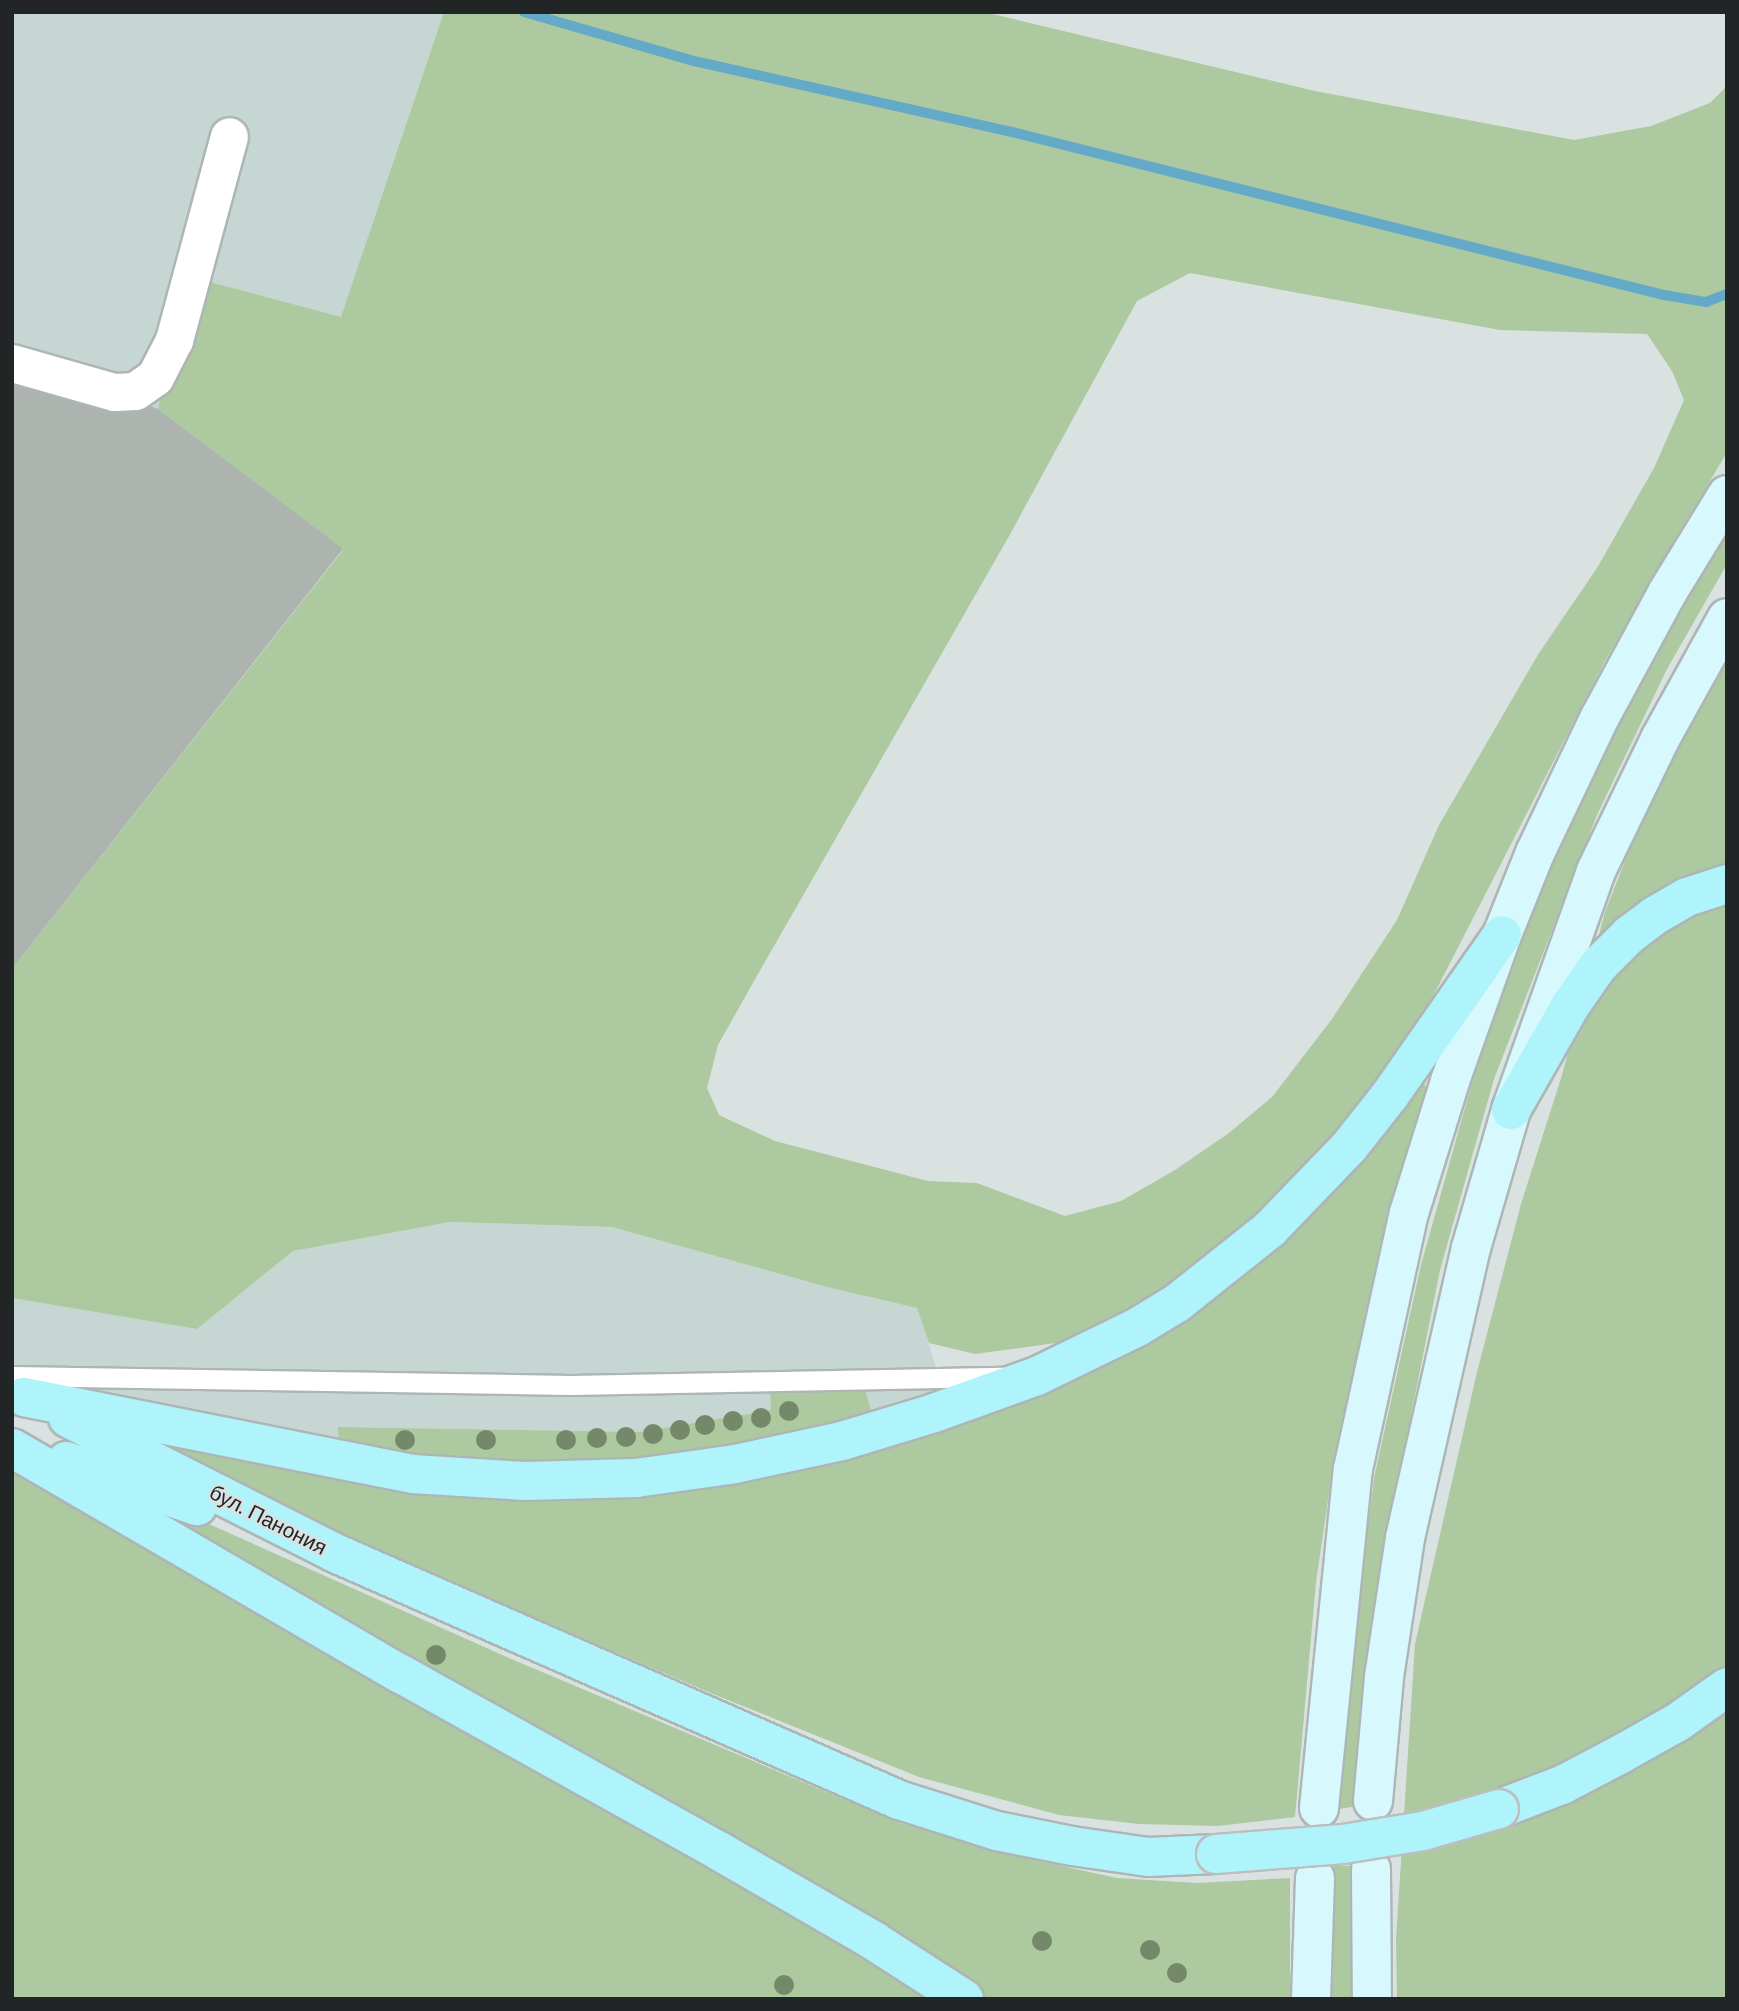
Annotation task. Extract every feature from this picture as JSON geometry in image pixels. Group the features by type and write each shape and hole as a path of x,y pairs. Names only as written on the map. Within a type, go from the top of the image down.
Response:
{"main road":[{"path":"1511,1110 1571,1005 1598,966 1629,935 1654,916 1687,897 1727,884"},
{"path":"16,1388 413,1474 526,1481 636,1478 735,1464 842,1441 934,1413 1037,1376 1100,1348 1177,1303 1270,1229 1358,1137 1502,935"},
{"name":"бул. Панония","path":"16,1388 335,1553"},
{"name":"бул. Панония","path":"12,1443 335,1553"},
{"path":"12,1448 401,1674 719,1851 874,1941 964,1999"},
{"path":"335,1553 899,1800 997,1832 1148,1857 1343,1844 1423,1831 1499,1809 1562,1786 1678,1722 1727,1687"}],"street":[{"path":"12,363 114,392 135,391 155,377 174,340 229,136"},
{"path":"1319,1808 1353,1469 1409,1213 1450,1081 1502,935 1535,853 1600,717 1667,593 1727,495"},
{"path":"1373,1801 1384,1677 1405,1538 1471,1248 1511,1110 1596,871 1660,739 1727,618"},
{"path":"1371,1869 1372,1999"},
{"path":"1311,1999 1315,1878"}],"lane":[{"path":"16,1388 571,1385 864,1377 1037,1376"}],"shaded area":[{"path":"12,12 444,12 341,318 191,277 158,409 12,363"},
{"path":"450,1222 612,1227 827,1287 918,1308 943,1391 871,1410 864,1386 770,1389 772,1410 639,1432 339,1427 339,1442 12,1391 12,1298 197,1329 293,1251"}],"green space":[{"path":"444,12 984,12 1315,91 1574,140 1651,126 1710,103 1727,86 1727,452 1605,661 1430,1002 1397,1057 1365,1101 1281,1196 1163,1288 1105,1323 1063,1342 975,1354 929,1343 917,1308 827,1287 612,1227 450,1222 293,1251 197,1329 12,1298 12,969 343,550 158,409 191,277 341,317","holes":["1190,273 1500,330 1647,334 1672,371 1684,400 1654,468 1597,568 1539,653 1439,825 1397,920 1332,1019 1272,1097 1229,1133 1175,1170 1121,1201 1065,1216 977,1183 928,1181 775,1141 719,1115 707,1088 718,1045 1008,538 1137,301"]},
{"path":"1727,533 1727,564 1667,669 1597,815 1494,1079 1440,1270 1397,1485 1385,1557 1363,1805 1340,1809 1346,1711 1374,1478 1421,1265 1475,1072 1511,968 1577,806 1651,662"},
{"path":"1727,643 1727,1999 1397,1999 1396,1939 1415,1644 1477,1372 1521,1204 1562,1075 1605,912 1641,820"},
{"path":"1423,1083 1427,1088 1369,1296 1331,1480 1316,1582 1295,1817 1218,1826 1139,1824 1059,1815 919,1777 713,1694 381,1552 210,1474 163,1447 165,1442 561,1496 1059,1384"},
{"path":"864,1386 871,1410 799,1433 723,1449 648,1458 578,1464 432,1458 339,1442 338,1427 639,1432 771,1410 770,1388"},
{"path":"12,1450 695,1857 937,1999 12,1999"},
{"path":"156,1511 182,1512 509,1658 900,1823 1012,1855 1117,1878 1197,1883 1290,1878 1290,1999 985,1999 933,1961"},
{"path":"1334,1866 1357,1866 1355,1999 1332,1999"}],"building":[{"path":"12,363 114,392 158,409 343,549 12,969"}],"waterway":[{"path":"524,12 694,61 1020,134 1664,295 1706,302 1727,294"}]}
